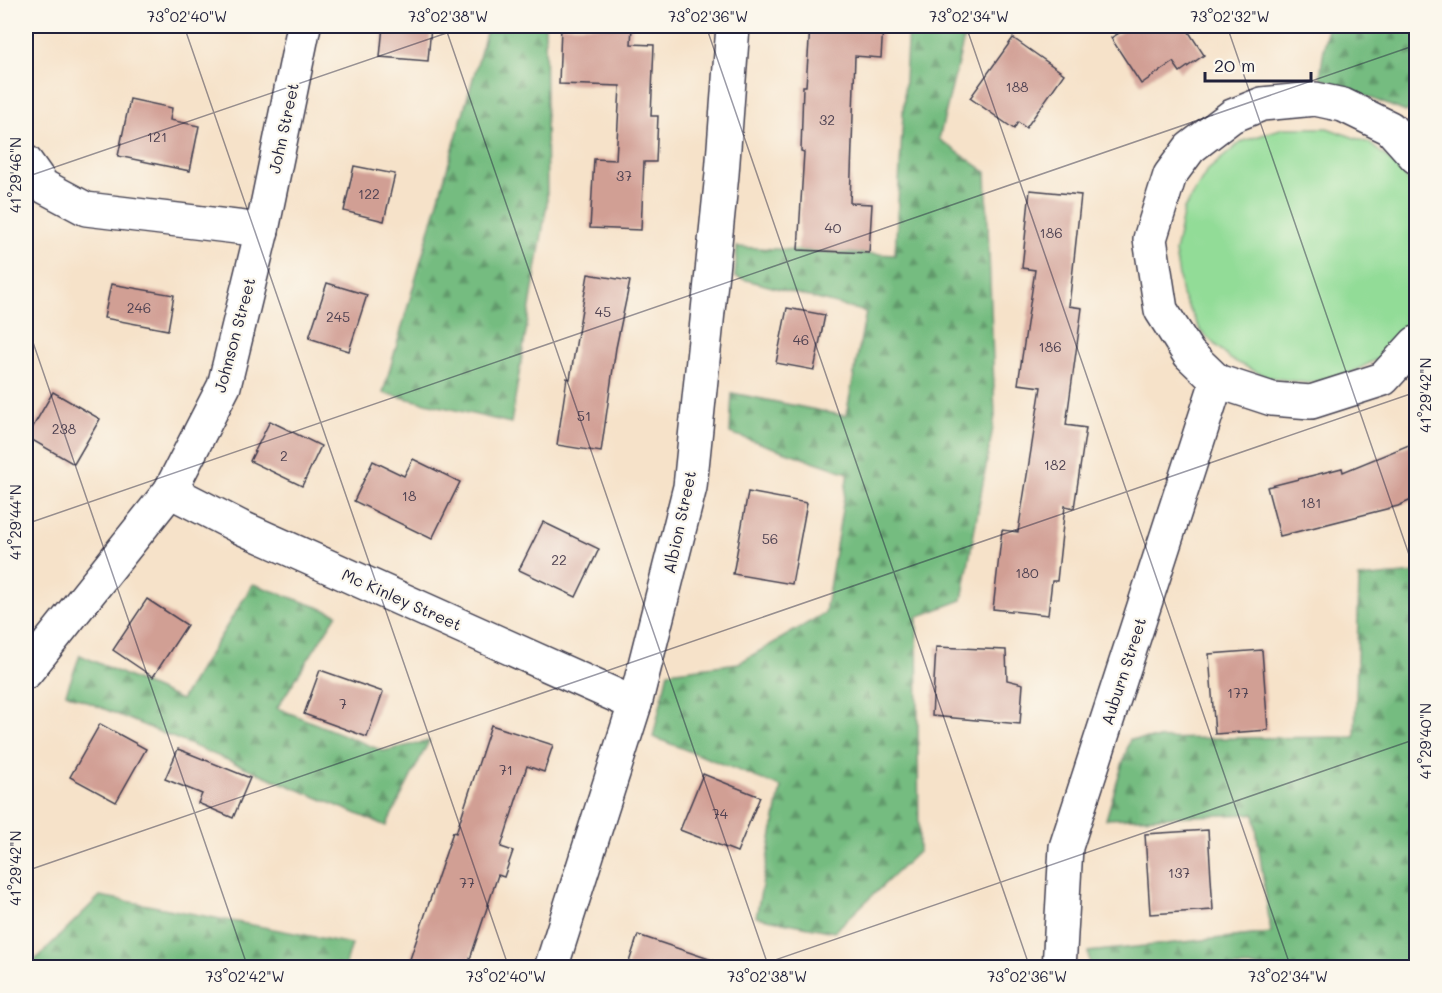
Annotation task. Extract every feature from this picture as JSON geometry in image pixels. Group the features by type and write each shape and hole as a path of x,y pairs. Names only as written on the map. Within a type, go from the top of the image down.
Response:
{"street":[{"name":"John Street","path":"262,230 304,26"},
{"name":"Albion Street","path":"551,968 635,704 690,487 722,174 734,26"},
{"path":"1416,157 1390,128 1343,105 1315,99 1262,104 1232,116 1190,148 1170,175 1150,239 1161,310 1189,354 1217,381 1272,399 1311,402 1383,378 1416,343"},
{"path":"26,162 43,186 86,209 262,230"},
{"name":"Johnson Street","path":"26,672 170,491 224,386 262,230"},
{"name":"Auburn Street","path":"1059,968 1066,847 1217,381"},
{"name":"Mc Kinley Street","path":"170,491 240,527 635,704"}],"green space":[{"path":"488,26 545,26 547,203 511,423 383,393"},
{"path":"908,26 967,26 939,139 986,172 995,416 962,600 917,617 919,851 834,932 756,917 781,787 653,737 668,672 739,663 825,613 848,473 730,433 732,393 846,416 866,312 735,277 737,247 895,255"},
{"path":"1327,26 1416,26 1416,102 1406,112 1320,78"},
{"path":"1283,128 1327,128 1369,143 1403,171 1416,195 1416,314 1411,327 1383,356 1347,375 1307,383 1267,377 1230,359 1201,331 1182,295 1175,252 1184,209 1207,171 1241,142"},
{"path":"1416,573 1416,967 1090,967 1088,952 1271,933 1254,814 1106,819 1130,739 1355,737 1359,578"},
{"path":"253,584 337,614 277,708 383,751 429,741 386,826 66,693 80,655 181,700"},
{"path":"100,896 352,944 345,967 41,968 33,962"}],"building":[{"path":"383,26 431,26 428,61 380,57"},
{"path":"561,26 632,26 631,44 654,45 651,116 658,116 656,162 644,162 641,230 590,228 594,159 616,160 620,86 559,84"},
{"path":"810,26 883,26 881,58 855,56 850,203 872,204 869,253 798,250 804,152 801,151 803,86 806,86"},
{"path":"1130,26 1185,26 1204,55 1180,72 1173,62 1141,84 1111,38"},
{"path":"1013,38 1064,74 1026,128 1018,122 1014,129 970,98"},
{"path":"130,99 172,108 170,120 199,126 190,171 118,156"},
{"path":"354,166 395,174 384,221 344,211"},
{"path":"1030,190 1081,195 1069,306 1082,308 1066,425 1086,428 1074,508 1065,506 1057,581 1052,581 1048,615 993,609 1002,530 1018,532 1041,387 1018,384 1035,270 1022,268"},
{"path":"588,274 630,281 616,348 601,452 557,445 567,378 570,379"},
{"path":"327,283 367,295 349,351 309,338"},
{"path":"111,284 174,295 168,330 104,318"},
{"path":"787,308 825,315 814,370 776,363"},
{"path":"53,392 100,419 74,464 27,437"},
{"path":"270,421 321,446 302,486 250,461"},
{"path":"1416,442 1416,498 1398,506 1280,536 1267,487 1342,468 1343,472"},
{"path":"413,459 460,482 432,539 354,501 373,461 404,476"},
{"path":"748,492 807,503 792,584 733,574"},
{"path":"543,522 599,549 576,597 519,570"},
{"path":"147,599 187,625 153,677 113,650"},
{"path":"936,647 1006,650 1007,680 1023,684 1020,724 932,716"},
{"path":"1262,650 1268,730 1215,734 1209,654"},
{"path":"320,670 383,692 367,737 304,714"},
{"path":"100,724 146,749 116,802 70,777"},
{"path":"491,725 553,745 544,772 527,766 501,847 513,851 504,877 498,875 467,968 407,968 453,832 456,833"},
{"path":"178,749 250,778 233,818 198,803 202,794 165,779"},
{"path":"703,774 760,797 737,852 680,830"},
{"path":"1208,830 1213,910 1150,914 1145,834"},
{"path":"638,935 721,963 720,968 627,968"}]}
